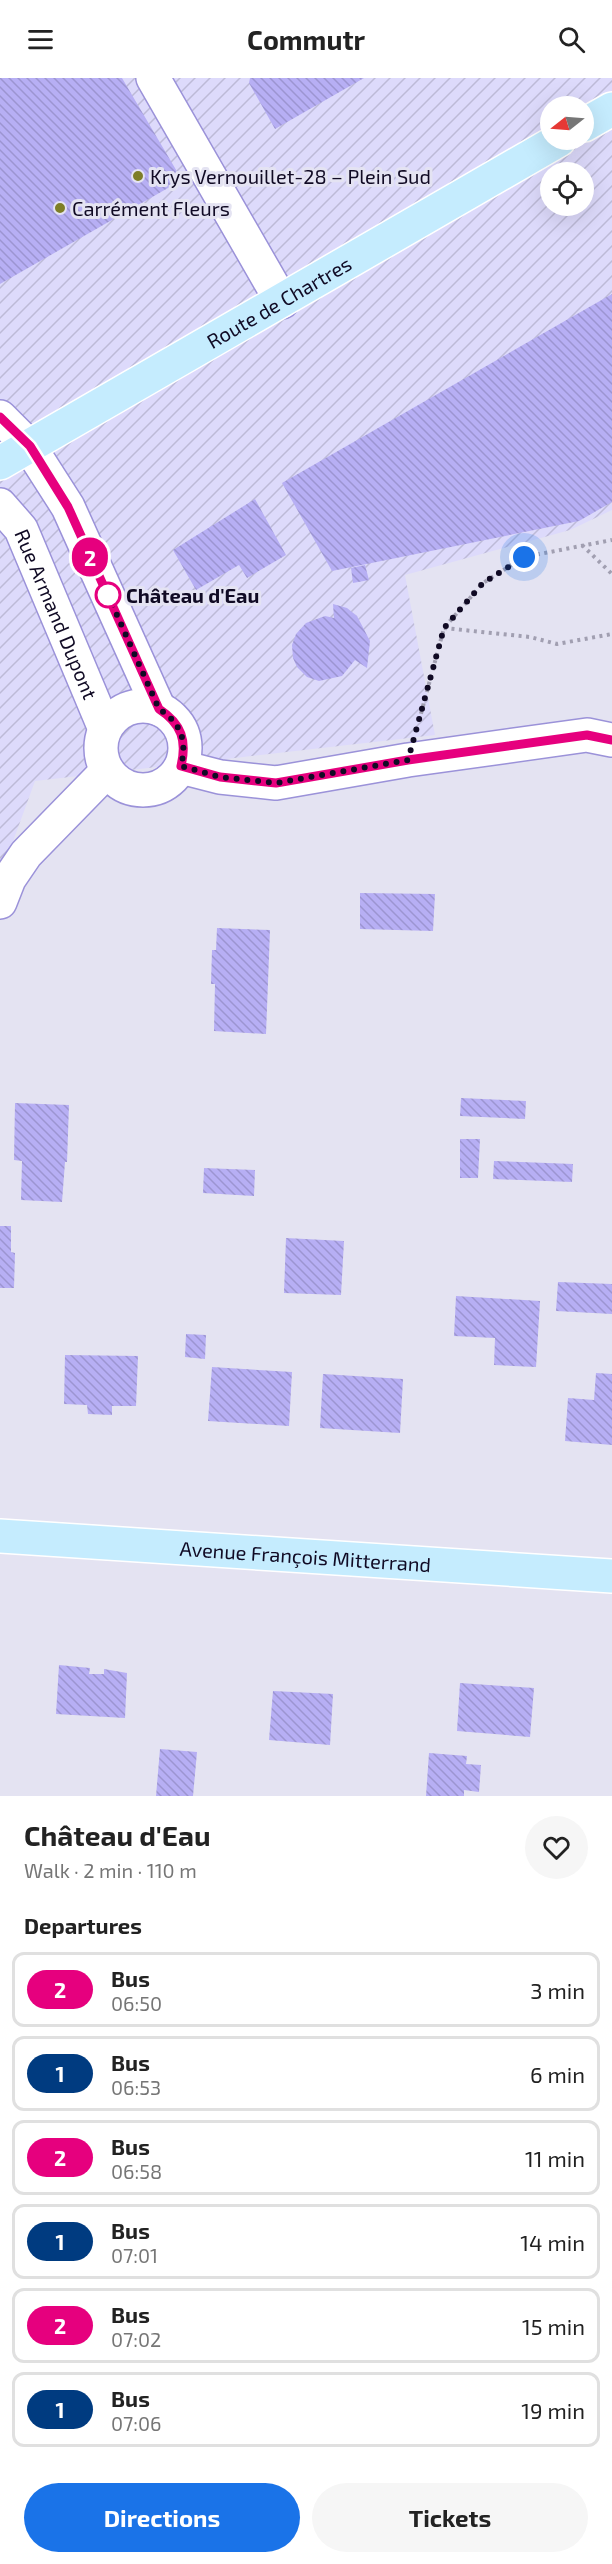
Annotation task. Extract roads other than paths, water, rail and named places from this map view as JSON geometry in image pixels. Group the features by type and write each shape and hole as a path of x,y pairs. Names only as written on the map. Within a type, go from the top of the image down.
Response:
{"main road":[{"path":"594,119 612,108"},
{"name":"Route de Chartres","path":"0,463 542,150"},
{"name":"Avenue François Mitterrand","path":"0,1536 612,1576"}],"street":[{"path":"153,78 282,302"},
{"path":"0,417 30,446 68,507 159,709"},
{"name":"Rue Armand Dupont","path":"0,504 21,529 105,729"},
{"path":"135,707 159,709 171,717 179,727 184,740 181,766 164,785 139,790 127,787 107,771 102,757 101,743 105,729 123,711 135,707"},
{"path":"181,766 220,777 276,783 408,760 587,735 612,740"},
{"path":"0,902 9,879 26,854 107,771"}],"place":[{"name":"Krys Vernouillet-28 – Plein Sud","path":"138,176"},
{"name":"Carrément Fleurs","path":"60,208"},
{"name":"Château d'Eau","path":"108,595"}]}
